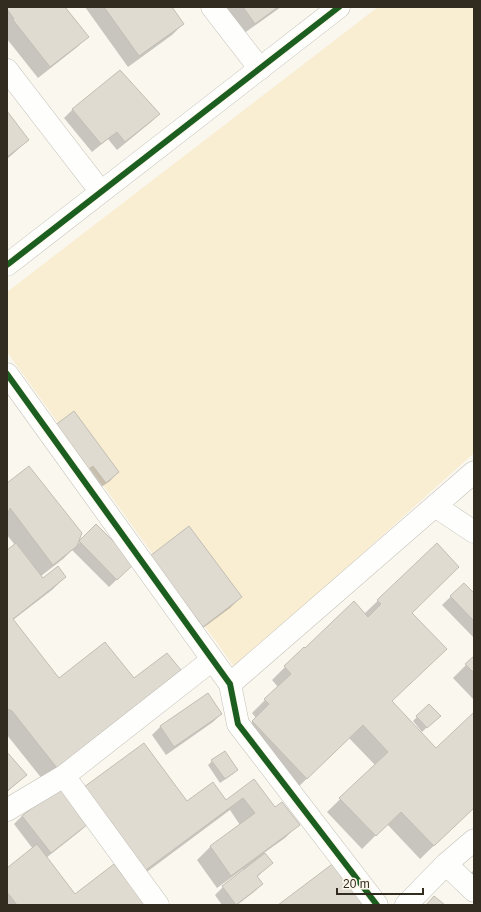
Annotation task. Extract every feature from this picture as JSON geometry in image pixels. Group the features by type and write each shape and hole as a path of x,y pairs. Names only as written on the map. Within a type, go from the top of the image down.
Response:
{"street":[{"path":"212,7 260,69"},
{"path":"7,265 339,7"},
{"path":"7,70 101,192"},
{"path":"7,374 230,684 238,724 378,905"},
{"path":"230,684 474,472"},
{"path":"435,506 474,532"},
{"path":"7,810 64,776 212,660"},
{"path":"64,776 158,905"},
{"path":"406,905 446,864 474,840"},
{"path":"446,864 474,890"}],"shaded area":[{"path":"378,7 474,7 474,453 235,668 7,352 7,292"}],"building":[{"path":"7,7 65,7 89,37 50,67 13,20 14,19"},
{"path":"104,7 172,7 184,24 139,56"},
{"path":"243,7 278,7 255,24"},
{"path":"120,70 160,114 125,142 117,132 101,144 72,109"},
{"path":"7,111 29,140 7,157"},
{"path":"74,411 119,472 106,483 93,466 87,470 54,426"},
{"path":"29,466 82,533 77,546 53,565 10,508 7,515 7,483"},
{"path":"96,524 135,563 117,580 79,541"},
{"path":"189,526 242,597 203,627 150,556"},
{"path":"16,543 43,578 58,566 66,577 13,619 59,678 105,642 134,678 167,653 181,670 57,768 12,711 7,709 7,550"},
{"path":"437,543 459,567 412,613 447,649 392,701 436,748 474,712 474,808 434,846 401,812 376,836 339,798 388,752 363,725 307,779 252,721 269,704 264,699 291,674 284,666 354,601 368,617 381,604 377,600"},
{"path":"464,583 474,593 474,621 450,596"},
{"path":"474,656 474,673 465,664"},
{"path":"208,693 222,714 174,747 160,726"},
{"path":"429,704 441,716 427,728 416,716"},
{"path":"144,743 187,801 213,782 226,800 254,779 275,807 282,802 300,825 231,876 210,846 255,813 243,798 146,870 84,787"},
{"path":"225,751 238,770 225,779 211,760"},
{"path":"7,752 27,775 7,791"},
{"path":"59,786 88,824 51,853 22,816"},
{"path":"37,844 75,894 114,864 146,905 17,905 7,892 7,868"},
{"path":"265,853 273,863 257,876 263,884 236,905 222,886"},
{"path":"335,862 367,905 278,905"},
{"path":"434,896 445,905 426,905"}],"cycle path":[{"path":"7,265 339,7"},
{"path":"7,374 230,684 238,724 377,905"}]}
